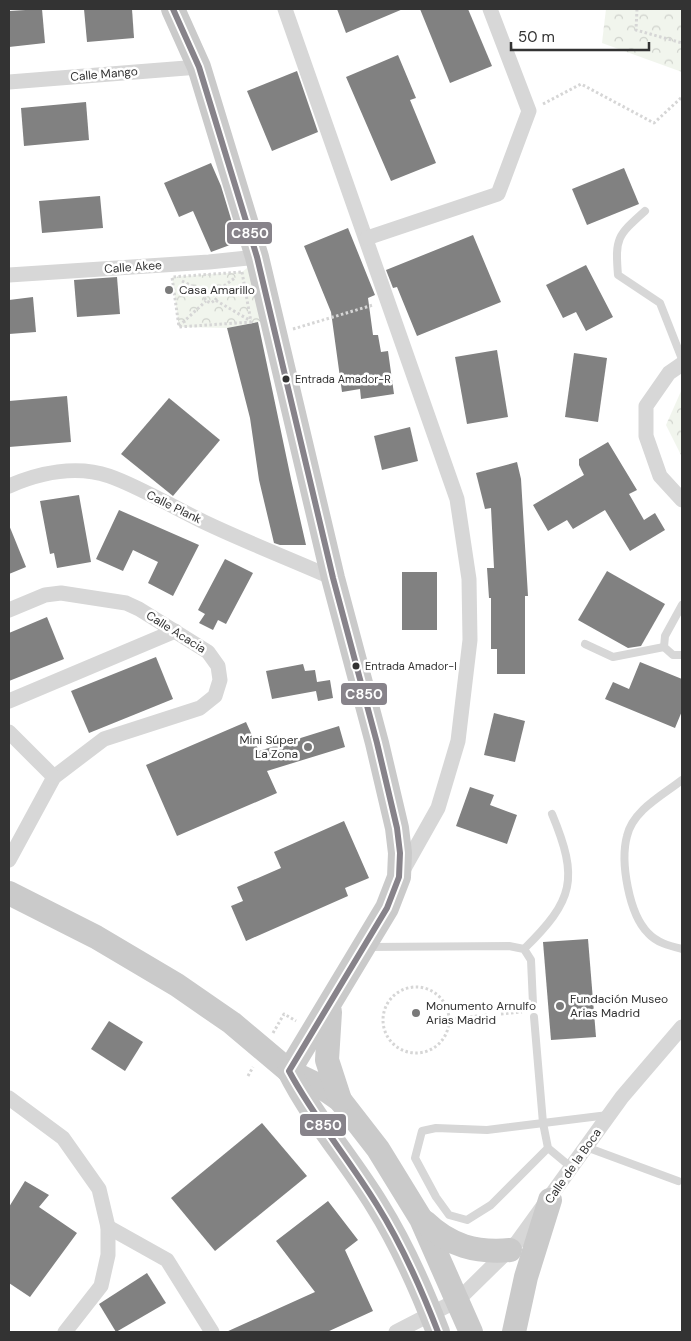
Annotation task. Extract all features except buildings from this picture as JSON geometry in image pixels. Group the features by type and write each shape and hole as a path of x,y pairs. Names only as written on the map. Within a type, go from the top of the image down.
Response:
{"main road":[{"path":"173,9 199,66 397,828 400,853 399,877 387,908 289,1071"},
{"path":"9,893 96,937 177,985 232,1023 289,1071 320,1086 340,1100 378,1149 422,1219 471,1332"},
{"path":"332,1000 326,1054 328,1067 340,1100"},
{"path":"289,1071 303,1099 377,1205 413,1272 435,1323"},
{"path":"514,1332 526,1277 550,1200"},
{"path":"422,1219 443,1237 461,1246 488,1252 510,1250"}],"street":[{"path":"285,9 367,238 457,499 469,579 470,640 458,741 438,808 399,877"},
{"path":"367,238 498,194 529,111 490,9"},
{"name":"Calle Mango","path":"9,82 199,66"},
{"name":"Calle Akee","path":"9,275 209,262 250,264"},
{"path":"682,364 669,373 646,406 646,436 660,476 682,500"},
{"name":"Calle Plank","path":"9,486 27,478 54,472 82,472 108,475 217,528 333,578"},
{"name":"Calle Acacia","path":"9,610 45,596 61,593 126,603 208,652 218,666 220,680 215,696 200,708 104,739 54,777"},
{"path":"9,701 175,631"},
{"path":"9,732 54,777 9,860"},
{"name":"Calle de la Boca","path":"396,1332 435,1323 510,1250 550,1200 608,1115 682,1027"},
{"path":"9,1098 63,1138 99,1189 108,1227 108,1255 101,1286 65,1332"},
{"path":"108,1227 167,1260 212,1332"}],"lane":[{"path":"646,211 623,234 616,246 618,275 660,303 682,359"},
{"path":"664,647 665,636 682,606"},
{"path":"585,644 613,657 664,647"},
{"path":"664,647 673,655 682,656"},
{"path":"682,780 642,810 627,835 625,873 632,908 648,933 665,945 682,949"},
{"path":"524,949 549,924 566,897 569,870 564,843 552,814"},
{"path":"364,947 509,946 524,949 531,960 533,1004"},
{"path":"534,1017 543,1123 548,1148 572,1168"},
{"path":"548,1148 491,1205 467,1220 450,1216 436,1197 415,1158 422,1131 436,1128 487,1130 608,1115"},
{"path":"586,1147 678,1181"}],"path":[{"path":"637,9 636,30 682,43"},
{"path":"529,111 581,84 654,123 682,97"},
{"path":"172,276 250,264"},
{"path":"172,276 206,293 216,292 250,264"},
{"path":"250,264 251,322"},
{"path":"172,276 178,327"},
{"path":"178,327 206,302 211,303 215,300 218,297 216,292"},
{"path":"206,293 204,297 206,302"},
{"path":"215,300 251,322"},
{"path":"300,326 388,301"},
{"path":"178,327 251,322"},
{"path":"415,986 426,988 439,996 448,1008 450,1018 448,1030 443,1040 434,1048 424,1052 412,1053 401,1050 392,1042 386,1033 383,1022 384,1011 396,994 415,986"},
{"path":"501,1014 523,1012"},
{"path":"450,1018 487,1015"}],"green space":[{"path":"606,9 682,9 682,72 602,43"},
{"path":"252,264 262,321 227,328 179,327 172,277 242,272"},
{"path":"682,389 682,457 666,425"}],"transit line":[{"name":"C850","path":"173,9 199,67 257,257 333,578 377,743 397,828 400,853 399,877 387,908 289,1071 309,1105 386,1220 411,1267 438,1332"}],"place":[{"name":"Casa Amarillo","path":"169,290"},
{"name":"Entrada Amador-R","path":"286,379"},
{"name":"Entrada Amador-I","path":"356,666"},
{"name":"Mini Súper La Zona","path":"308,747"},
{"name":"Fundación Museo Arias Madrid","path":"560,1006"},
{"name":"Monumento Arnulfo Arias Madrid","path":"416,1013"}]}
